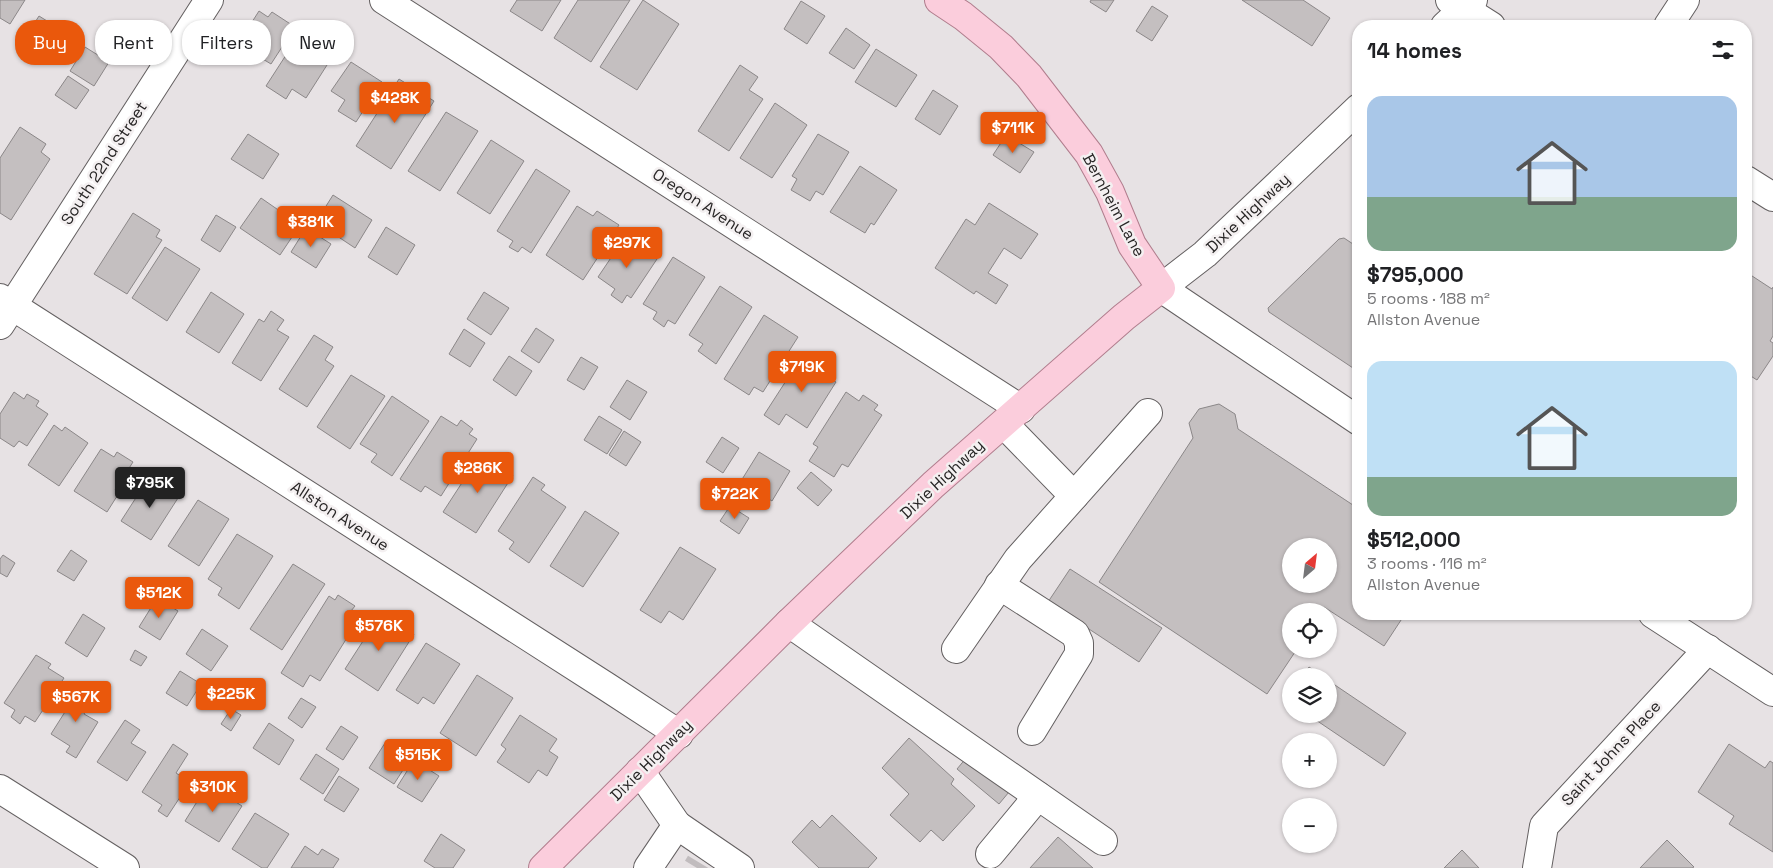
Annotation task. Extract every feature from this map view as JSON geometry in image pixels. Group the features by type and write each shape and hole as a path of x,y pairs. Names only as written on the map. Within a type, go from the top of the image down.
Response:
{"main road":[{"name":"Bernheim Lane","path":"938,0 963,16 1001,47 1029,76 1089,154 1110,192 1132,245 1161,288"},
{"name":"Dixie Highway","path":"543,868 789,623 934,485 1124,317 1161,288"}],"street":[{"name":"South 22nd Street","path":"4,310 209,0"},
{"name":"Oregon Avenue","path":"384,0 1013,417 1074,496"},
{"path":"1672,20 1685,0"},
{"path":"1458,9 1479,20"},
{"name":"Dixie Highway","path":"1161,288 1206,254 1352,115"},
{"path":"1752,184 1773,197"},
{"name":"Bernheim Lane","path":"1161,288 1352,416"},
{"name":"Allston Avenue","path":"4,310 582,670 679,734"},
{"path":"956,649 1018,559 1148,413"},
{"path":"1000,585 1074,634 1079,643 1079,654 1032,731"},
{"path":"1662,620 1773,692"},
{"path":"789,623 1103,841"},
{"name":"Saint Johns Place","path":"1537,868 1544,826 1708,649"},
{"path":"640,771 677,825 706,856 740,868"},
{"path":"0,789 125,868"},
{"path":"990,854 1038,796"},
{"path":"648,868 677,825"}],"building":[{"path":"0,0 25,0 10,24 0,18"},
{"path":"517,0 561,0 542,31 510,11"},
{"path":"578,0 630,0 591,62 554,38"},
{"path":"643,0 679,24 637,90 600,67"},
{"path":"1091,0 1114,0 1106,12 1090,2"},
{"path":"1242,0 1303,0 1330,18 1312,46"},
{"path":"801,1 825,16 807,44 784,29"},
{"path":"1152,6 1168,16 1152,41 1136,31"},
{"path":"259,11 268,17 272,12 284,20 281,20 281,49 271,64 271,20 253,20"},
{"path":"39,16 45,20 36,20"},
{"path":"846,28 870,45 854,69 829,53"},
{"path":"85,47 95,53 95,65 107,65 94,86 70,71 74,65 85,65"},
{"path":"876,49 917,75 896,107 855,82"},
{"path":"281,63 281,65 327,65 306,98 292,89 286,99 266,86"},
{"path":"354,64 382,82 356,122 338,111 345,100 331,91 349,65"},
{"path":"740,65 758,77 749,90 763,99 729,151 698,131"},
{"path":"68,76 89,90 76,109 55,95"},
{"path":"399,79 434,101 391,169 356,146"},
{"path":"933,90 958,106 940,135 915,119"},
{"path":"775,103 807,125 772,178 740,158"},
{"path":"446,112 478,131 440,191 408,171"},
{"path":"20,127 46,144 41,152 50,159 11,220 0,213 0,158"},
{"path":"248,134 279,154 263,179 231,159"},
{"path":"818,134 849,152 823,195 816,191 810,201 791,190 797,179 792,176"},
{"path":"1006,135 1034,152 1020,173 993,155"},
{"path":"491,140 524,161 490,214 457,193"},
{"path":"860,166 897,190 874,225 871,223 865,233 830,212"},
{"path":"536,169 570,191 531,253 522,247 518,252 509,247 513,241 497,231"},
{"path":"333,195 372,220 355,248 316,222"},
{"path":"261,198 300,225 280,255 240,228"},
{"path":"989,203 1038,234 1021,259 1004,248 988,273 1008,285 996,304 976,291 974,294 935,268 966,219 975,225"},
{"path":"577,206 593,216 597,211 619,225 583,280 546,255"},
{"path":"133,213 160,230 156,237 162,240 127,294 94,274"},
{"path":"216,215 236,227 220,252 201,240"},
{"path":"386,227 415,245 397,275 368,257"},
{"path":"306,228 331,244 316,268 291,252"},
{"path":"625,237 657,259 631,298 627,295 622,303 611,295 615,289 598,277"},
{"path":"1344,238 1352,243 1352,367 1269,312 1268,308 1339,239"},
{"path":"165,247 200,269 167,321 132,298"},
{"path":"673,257 705,277 675,324 668,320 664,327 653,319 657,312 643,304"},
{"path":"1752,276 1772,289 1773,287 1773,336 1770,341 1773,343 1773,356 1757,380 1752,377"},
{"path":"720,286 752,307 716,364 698,351 703,344 689,335"},
{"path":"211,292 244,314 219,353 186,332"},
{"path":"484,292 509,308 491,335 467,319"},
{"path":"271,311 284,320 277,330 289,337 261,381 232,363 259,319 264,322"},
{"path":"764,315 798,337 763,392 754,387 749,395 724,379"},
{"path":"536,328 554,340 539,363 521,351"},
{"path":"464,329 485,343 470,367 449,354"},
{"path":"314,335 333,347 325,360 334,366 307,407 279,389"},
{"path":"804,353 827,368 822,374 836,382 807,428 786,414 779,425 764,415"},
{"path":"509,356 532,371 516,396 493,380"},
{"path":"581,357 598,367 584,390 567,380"},
{"path":"351,375 385,396 350,449 317,427"},
{"path":"627,380 647,392 630,420 610,407"},
{"path":"14,392 24,399 27,394 39,401 36,406 48,414 27,446 19,441 14,447 0,438 0,414"},
{"path":"846,392 859,401 863,395 878,405 874,410 882,415 848,467 842,464 834,477 809,461 818,447 813,444"},
{"path":"392,396 429,421 392,476 371,462 377,454 360,444"},
{"path":"1219,404 1235,414 1238,429 1352,504 1352,620 1401,620 1384,646 1337,615 1337,603 1282,603 1282,658 1291,658 1284,668 1282,668 1282,672 1267,694 1099,582 1193,438 1189,423 1199,409"},
{"path":"441,416 457,426 461,420 473,429 469,434 477,439 441,496 425,486 421,492 400,479"},
{"path":"599,416 622,430 607,454 584,440"},
{"path":"54,425 62,431 65,427 88,443 59,486 28,465"},
{"path":"624,431 641,442 626,466 609,455"},
{"path":"722,437 739,448 723,473 706,462"},
{"path":"101,449 114,457 117,452 133,462 115,490 119,493 107,512 74,491"},
{"path":"759,452 790,471 772,501 741,481"},
{"path":"480,455 513,475 476,533 443,512"},
{"path":"811,472 832,490 818,506 797,488"},
{"path":"533,477 545,485 541,490 566,507 529,563 509,549 514,542 498,531"},
{"path":"148,479 178,498 151,540 121,521"},
{"path":"198,500 229,519 199,566 168,546"},
{"path":"730,506 749,518 739,534 720,521"},
{"path":"585,511 619,533 583,587 550,566"},
{"path":"237,534 273,556 239,609 218,595 222,588 208,579"},
{"path":"680,547 716,569 683,620 669,611 661,623 640,610"},
{"path":"71,550 87,561 74,581 57,571"},
{"path":"3,555 15,563 7,577 0,573 0,559"},
{"path":"293,564 325,584 282,650 250,629"},
{"path":"1070,569 1162,628 1139,662 1048,602"},
{"path":"338,595 355,606 351,611 360,617 320,681 310,675 303,687 281,673 329,596 335,600"},
{"path":"157,598 178,611 160,640 139,627"},
{"path":"381,613 414,634 378,691 345,669"},
{"path":"83,614 105,628 87,657 65,643"},
{"path":"202,629 228,646 211,671 186,654"},
{"path":"426,643 460,664 434,704 423,697 418,704 396,690"},
{"path":"135,650 147,657 141,666 130,660"},
{"path":"36,655 51,664 48,668 64,678 35,722 25,716 20,724 11,717 15,710 4,703"},
{"path":"180,671 201,684 187,706 166,693"},
{"path":"477,675 513,698 476,756 440,733"},
{"path":"82,685 96,694 84,714 98,722 76,758 66,752 70,746 51,734"},
{"path":"1337,686 1406,733 1384,766 1320,723 1337,723"},
{"path":"301,698 316,707 302,728 288,718"},
{"path":"231,709 241,715 231,731 221,724"},
{"path":"520,715 557,739 549,751 558,757 547,776 538,770 529,783 497,762 506,749 501,745"},
{"path":"125,720 140,730 131,743 146,752 127,781 97,762"},
{"path":"269,723 294,740 279,765 253,748"},
{"path":"341,726 358,737 343,760 326,749"},
{"path":"909,738 954,779 951,784 975,806 943,841 931,830 920,842 890,815 909,794 882,768"},
{"path":"385,743 410,759 394,784 369,768"},
{"path":"173,744 188,754 176,773 190,782 167,817 158,811 162,805 142,792"},
{"path":"1729,744 1765,768 1770,761 1773,763 1773,852 1729,824 1734,816 1698,792"},
{"path":"316,754 339,769 323,794 300,779"},
{"path":"967,757 1009,792 999,804 957,769"},
{"path":"414,760 439,776 422,802 397,787"},
{"path":"339,776 359,789 344,812 324,800"},
{"path":"208,784 242,806 219,842 185,821"},
{"path":"255,813 289,834 267,868 262,868 232,849"},
{"path":"832,815 877,858 868,868 819,868 792,842 812,820 820,828"},
{"path":"441,834 465,850 453,868 435,868 424,861"},
{"path":"1058,837 1093,868 1030,868"},
{"path":"1667,840 1694,867 1640,868"},
{"path":"305,846 318,855 322,849 339,859 333,868 291,868"},
{"path":"1462,850 1479,868 1444,868"}],"tunnel":[{"path":"697,868 700,863"}]}
